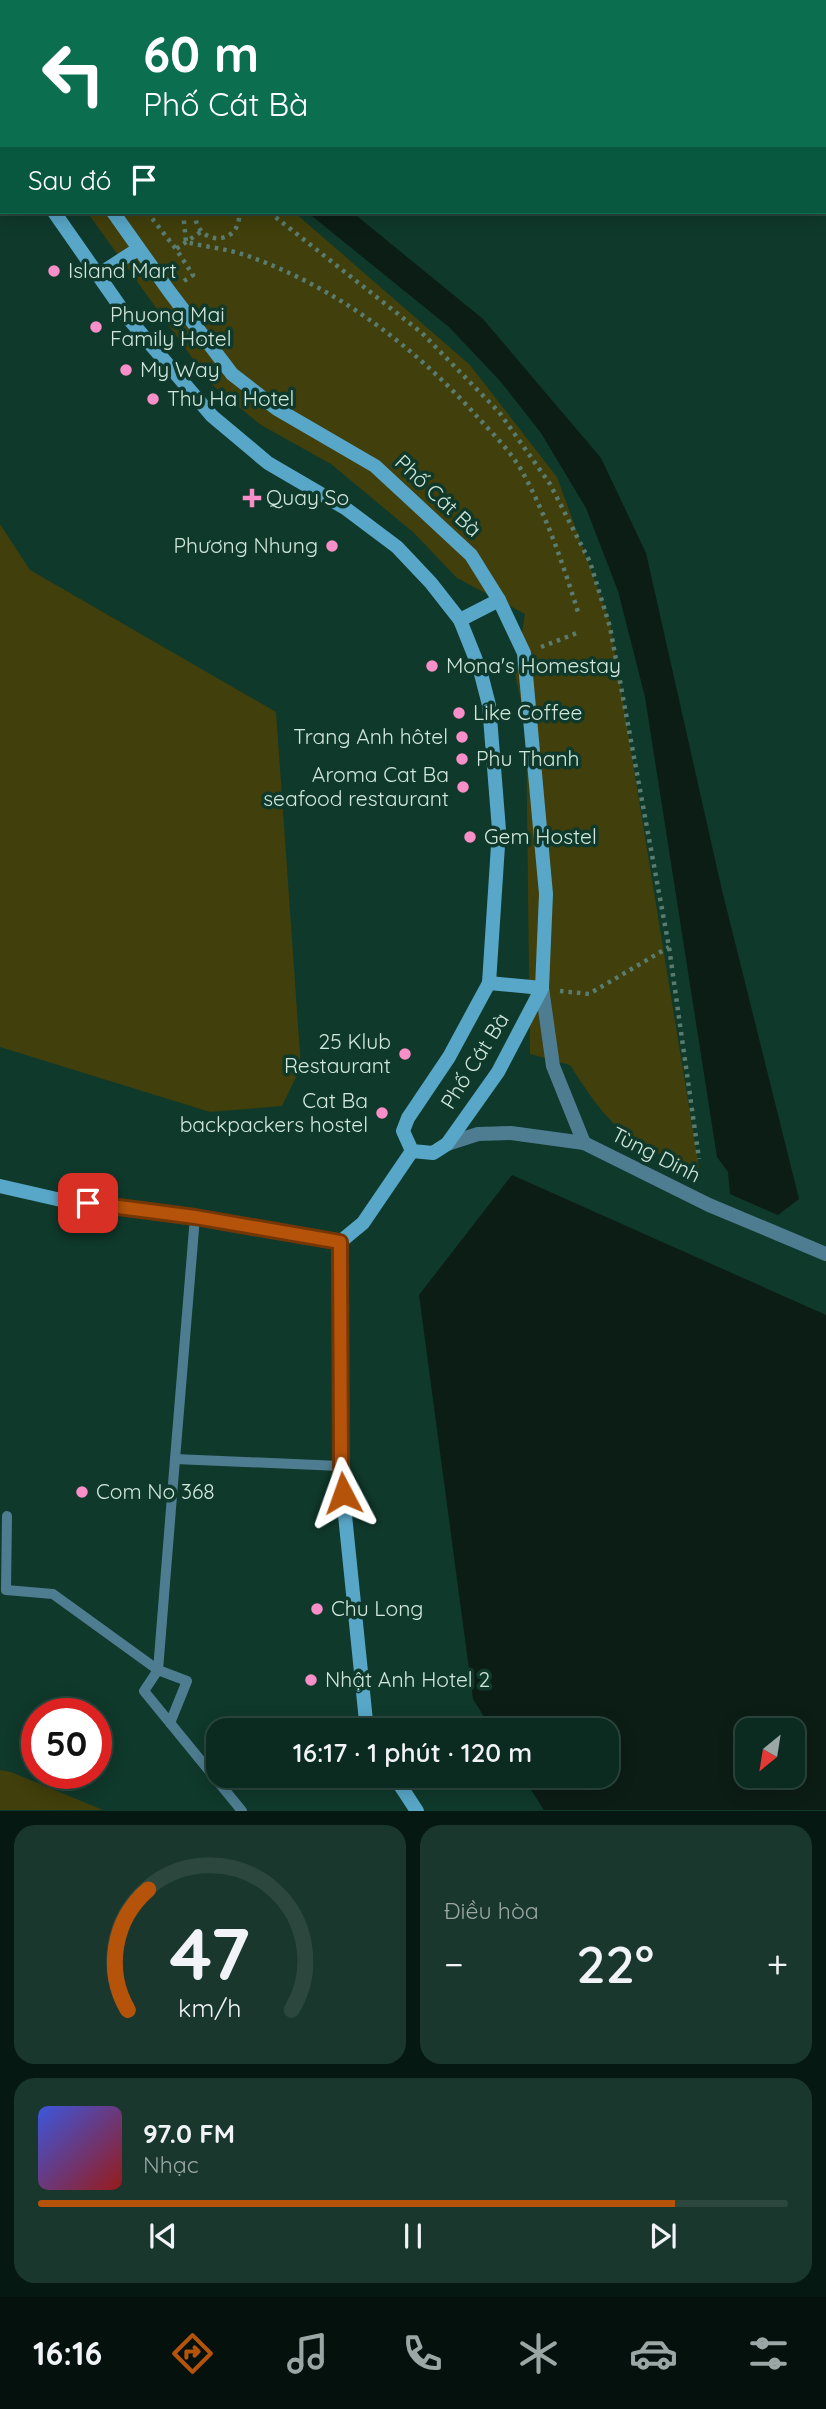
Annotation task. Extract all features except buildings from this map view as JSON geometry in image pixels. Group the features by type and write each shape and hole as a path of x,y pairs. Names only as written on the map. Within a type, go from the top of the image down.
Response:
{"main road":[{"name":"Phố Cát Bà","path":"55,214 128,318 212,416 268,463 345,508 397,547 431,583 460,620 480,670 489,705 499,830 489,983 449,1057 408,1118 403,1131 412,1151"},
{"name":"Phố Cát Bà","path":"114,214 232,374 277,409 375,466 471,555 499,600 524,653 546,894 542,988 498,1072 447,1144"},
{"path":"99,275 138,248"},
{"path":"460,620 499,600"},
{"path":"489,983 542,988"},
{"path":"0,1186 61,1199 195,1217 340,1242 363,1223 412,1151 433,1153 447,1144"},
{"path":"340,1242 341,1466 366,1718"},
{"path":"402,1788 417,1811"}],"street":[{"name":"Tùng Dinh","path":"542,988 553,1066 584,1143"},
{"name":"Tùng Dinh","path":"447,1144 478,1134 511,1132 584,1143 709,1205 826,1254"}],"lane":[{"path":"195,1217 158,1670 144,1691 242,1811"},
{"path":"175,1459 341,1466"},
{"path":"7,1516 6,1590 53,1594 158,1670 187,1682 170,1723"}],"path":[{"path":"149,214 193,275 169,291"},
{"path":"183,214 186,242"},
{"path":"195,214 202,232 215,238 230,235 239,223 239,214"},
{"path":"272,214 422,333 499,412 550,484 590,562 610,627 669,947 699,1159"},
{"path":"176,249 202,232"},
{"path":"186,242 246,254 313,284 345,303 415,354 453,390 522,471 561,559 578,612"},
{"path":"524,653 577,633"},
{"path":"542,988 589,994 669,947"}],"shaded area":[{"path":"88,214 296,214 470,365 557,477 610,622 699,1168 654,1152 622,1132 597,1104 570,1065 530,1054 526,724 515,674 525,614 457,578 414,533 331,464 261,425 211,384"},
{"path":"309,214 354,214 483,319 601,458 646,553 721,886 799,1199 778,1215 730,1194 728,1172 717,1157 645,697 618,591 586,508 541,433 501,382 449,327"},
{"path":"0,524 30,570 276,712 301,1067 282,1106 210,1112 0,1047"},
{"path":"512,1175 826,1315 826,1810 544,1810 530,1788 619,1788 619,1718 485,1718 473,1699 419,1295"},
{"path":"0,1770 21,1776 21,1789 52,1789 103,1810 0,1810"}],"place":[{"name":"Island Mart","path":"54,271"},
{"name":"Phuong Mai Family Hotel","path":"96,327"},
{"name":"My Way","path":"126,370"},
{"name":"Thu Ha Hotel","path":"153,399"},
{"name":"Quay So","path":"252,498"},
{"name":"Phương Nhung","path":"332,546"},
{"name":"Mona's Homestay","path":"432,666"},
{"name":"Like Coffee","path":"459,713"},
{"name":"Trang Anh hôtel","path":"462,737"},
{"name":"Phu Thanh","path":"462,759"},
{"name":"Aroma Cat Ba seafood restaurant","path":"463,787"},
{"name":"Gem Hostel","path":"470,837"},
{"name":"25 Klub Restaurant","path":"405,1054"},
{"name":"Cat Ba backpackers hostel","path":"382,1113"},
{"name":"Com No 368","path":"82,1492"},
{"name":"Chu Long","path":"317,1609"},
{"name":"Nhật Anh Hotel 2","path":"311,1680"}],"route":[{"path":"88,1203 195,1217 340,1242 343,1493"}]}
